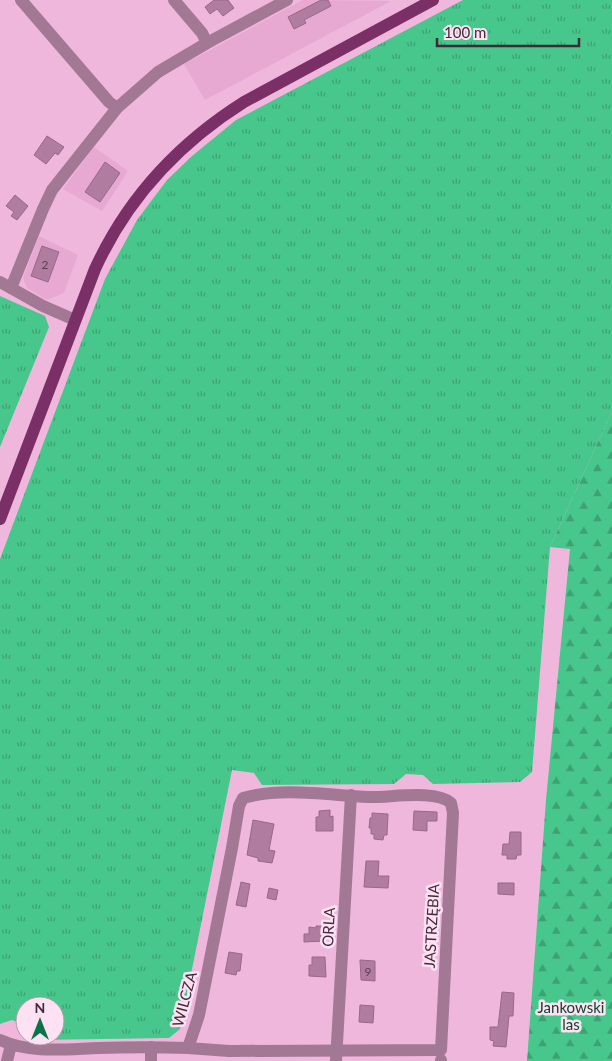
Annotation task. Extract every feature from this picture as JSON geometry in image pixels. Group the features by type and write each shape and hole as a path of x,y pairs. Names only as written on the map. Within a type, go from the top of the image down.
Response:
{"main road":[{"path":"0,519 102,254 127,211 155,177 198,134 244,102 433,0"}],"street":[{"path":"21,0 108,102 117,108"},
{"path":"174,0 202,33 207,43"},
{"path":"75,320 43,306 5,285 52,190 117,108 158,72 287,0"},
{"name":"WILCZA","path":"7,1061 5,1043 46,1049 188,1048 199,1015 242,798 259,793 335,793 351,796"},
{"name":"JASTRZĘBIA","path":"351,796 431,796 442,798 451,803 453,813 441,1057"},
{"name":"ORLA","path":"337,1056 351,796"},
{"path":"151,1047 151,1061"},
{"path":"110,1048 110,1061"},
{"path":"188,1048 229,1056 441,1057"}],"shaded area":[{"path":"303,0 391,1 205,100 184,64"},
{"path":"94,147 128,171 102,211 63,189"},
{"path":"39,236 78,255 64,293 47,300 27,288 23,278"}],"green space":[{"path":"463,0 612,0 612,411 550,547 532,772 520,782 433,784 423,775 406,774 394,784 262,785 254,773 232,770 180,1029 169,1038 65,1040 65,996 15,996 15,1021 12,1020 0,1024 0,559 105,279 137,220 167,180 192,156 236,120"},
{"path":"0,296 45,316 49,327 0,447"},
{"name":"Jankowski las","path":"612,411 612,1061 527,1061 546,800 570,549 550,547"}],"building":[{"path":"214,0 228,0 234,8 223,16 217,9 210,14 205,7"},
{"path":"321,0 328,0 331,6 304,20 306,23 294,29 288,17"},
{"path":"47,136 64,147 58,155 55,153 46,164 34,155"},
{"path":"105,162 120,173 100,202 85,192"},
{"path":"15,195 28,206 17,220 11,216 14,212 6,206"},
{"path":"42,246 59,252 48,282 31,276"},
{"path":"330,810 330,817 333,816 333,831 316,831 316,817 319,817 319,811"},
{"path":"414,811 437,812 437,821 427,821 427,831 413,830"},
{"path":"372,813 388,814 387,835 384,835 383,840 374,839 374,834 371,834 371,828 369,828"},
{"path":"253,820 274,824 269,850 275,851 272,863 258,861 258,858 247,855"},
{"path":"510,832 521,832 521,855 517,855 516,859 507,859 507,855 502,855 503,844 509,844"},
{"path":"366,861 379,861 378,876 389,876 388,888 364,887"},
{"path":"241,882 250,884 246,907 236,905"},
{"path":"498,883 514,883 514,895 498,894"},
{"path":"269,888 278,890 276,900 267,898"},
{"path":"316,926 326,926 325,941 304,942 304,934 309,934 309,927 316,928"},
{"path":"229,952 242,954 240,971 237,971 236,975 225,973"},
{"path":"312,957 325,957 326,977 309,976 309,965 312,965"},
{"path":"360,960 375,961 375,981 361,980"},
{"path":"502,992 514,993 513,1016 509,1016 506,1047 493,1046 494,1041 490,1040 490,1027 498,1027"},
{"path":"360,1005 374,1006 373,1023 359,1022"}]}
